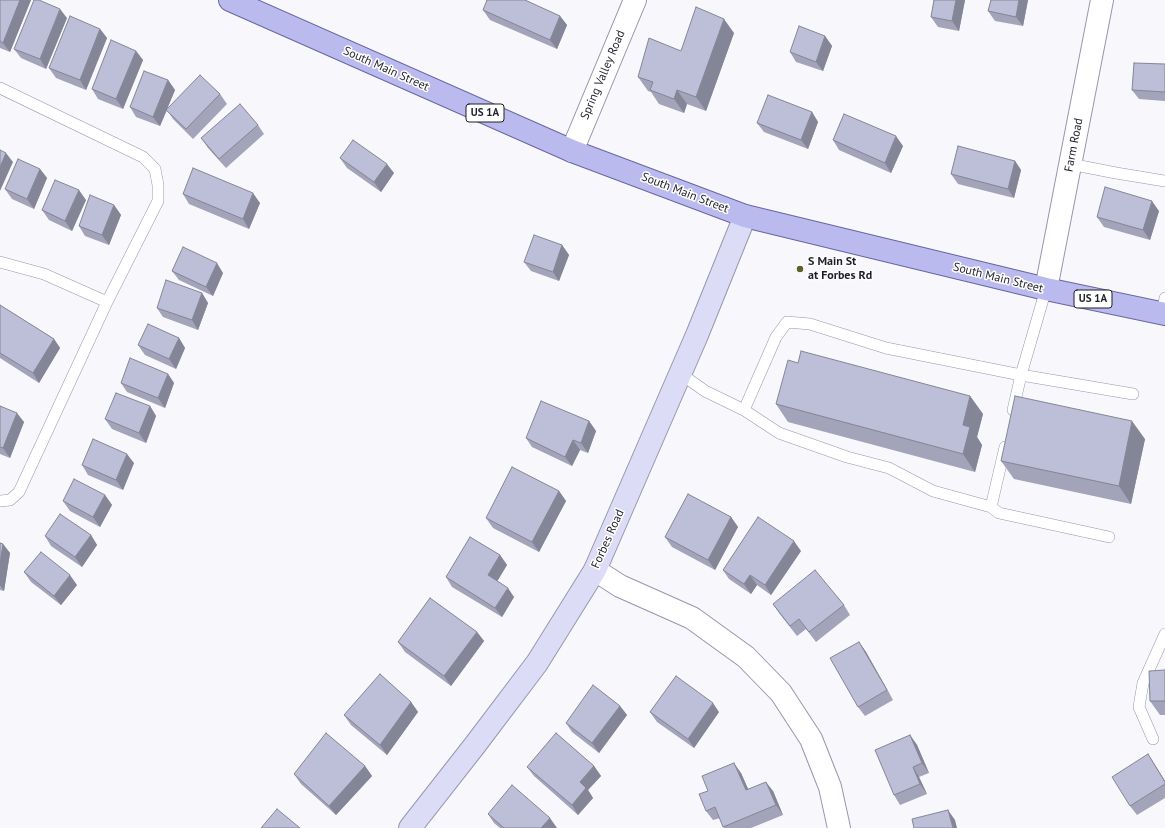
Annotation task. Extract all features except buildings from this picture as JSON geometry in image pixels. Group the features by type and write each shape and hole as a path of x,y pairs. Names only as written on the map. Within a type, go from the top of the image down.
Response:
{"main road":[{"name":"South Main Street","path":"230,0 572,151 745,216 1046,289 1164,308"}],"street":[{"name":"Spring Valley Road","path":"572,151 635,0"},
{"name":"Farm Road","path":"1046,289 1102,0"},
{"name":"Forbes Road","path":"410,828 537,662 595,570 697,336 745,216"},
{"path":"595,570 620,586 692,618 746,657 781,693 811,739 830,787 839,828"}],"lane":[{"path":"0,88 143,157 155,169 158,185 158,201 107,302 19,492 10,500 0,501"},
{"path":"1070,164 1165,181"},
{"path":"0,262 44,274 107,302"},
{"path":"1010,421 1021,375 1046,289"},
{"path":"744,410 776,337 787,322 810,324 886,348 1021,375 1134,394"},
{"path":"680,374 705,391 744,410 779,433 847,457 888,468 933,491 991,506 999,513 1109,537"},
{"path":"991,506 1007,437"},
{"path":"1153,739 1139,707 1143,683 1165,634"}],"place":[{"name":"S Main St at Forbes Rd","path":"800,269"}]}
